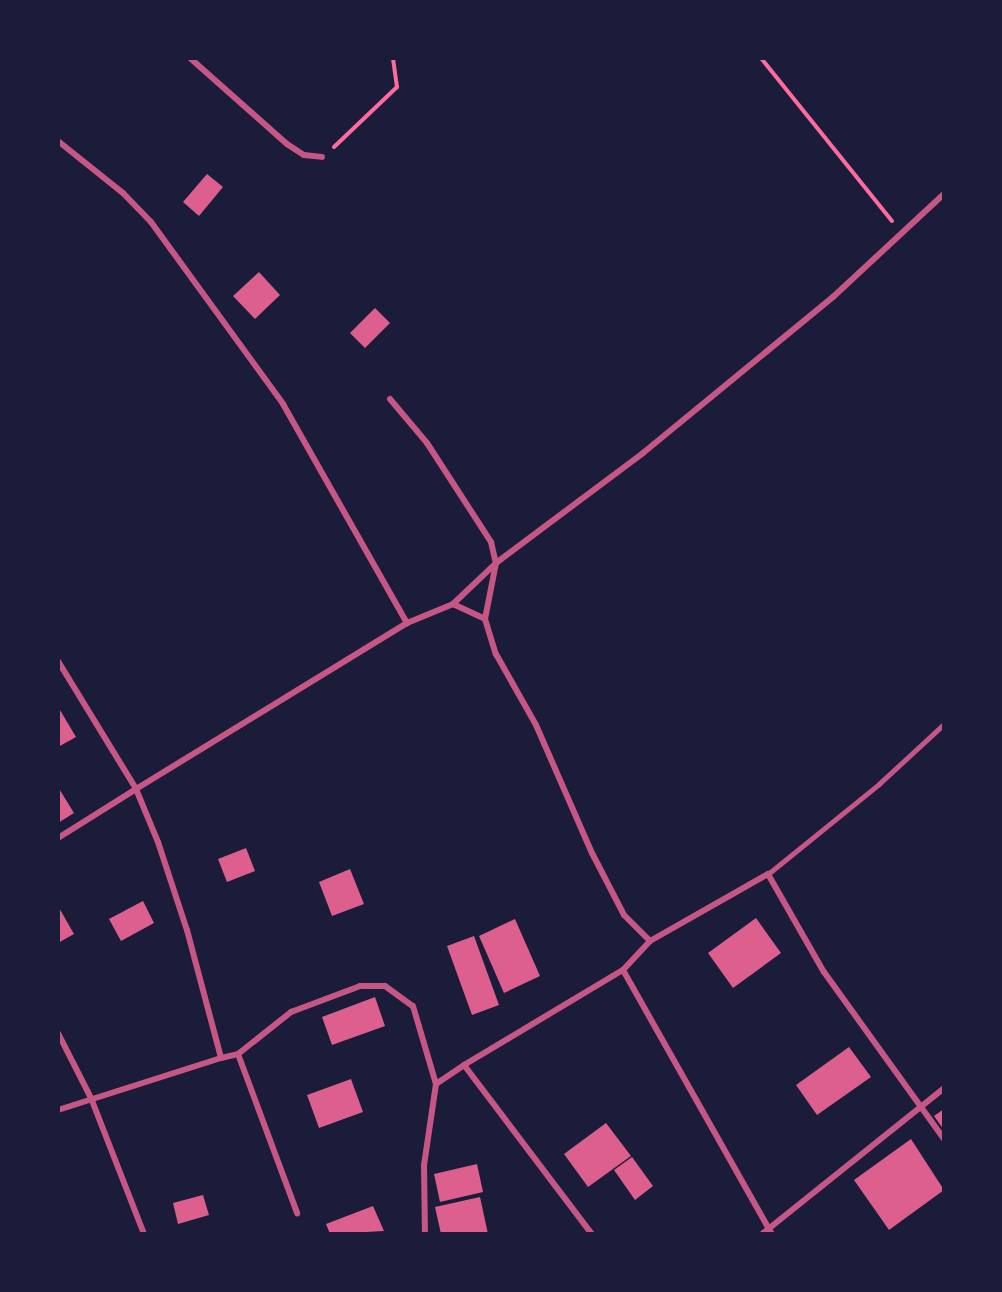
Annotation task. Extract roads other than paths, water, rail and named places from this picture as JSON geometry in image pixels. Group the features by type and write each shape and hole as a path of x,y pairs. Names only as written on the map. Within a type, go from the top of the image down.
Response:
{"street":[{"path":"190,58 287,144 304,154 322,157"},
{"path":"58,141 123,193 151,222 283,404 407,623"},
{"path":"58,838 407,623 453,604 496,563 643,453 833,297 944,194"},
{"path":"390,399 427,443 491,542 496,563 485,619 496,654 536,725 592,854 624,915 650,941"},
{"path":"453,604 485,619"},
{"path":"58,661 136,789 158,842 187,930 221,1058"},
{"path":"436,1084 623,970 650,941 768,873 824,972 944,1139"},
{"path":"623,970 771,1231"},
{"path":"58,1110 238,1054 291,1012 360,986 385,986 413,1006 436,1084 424,1165 425,1233"},
{"path":"58,1033 91,1098 144,1233"},
{"path":"238,1054 297,1213"},
{"path":"464,1065 592,1233"},
{"path":"762,1233 771,1231 920,1105 944,1089"}],"lane":[{"path":"768,873 879,784 944,724"}]}
